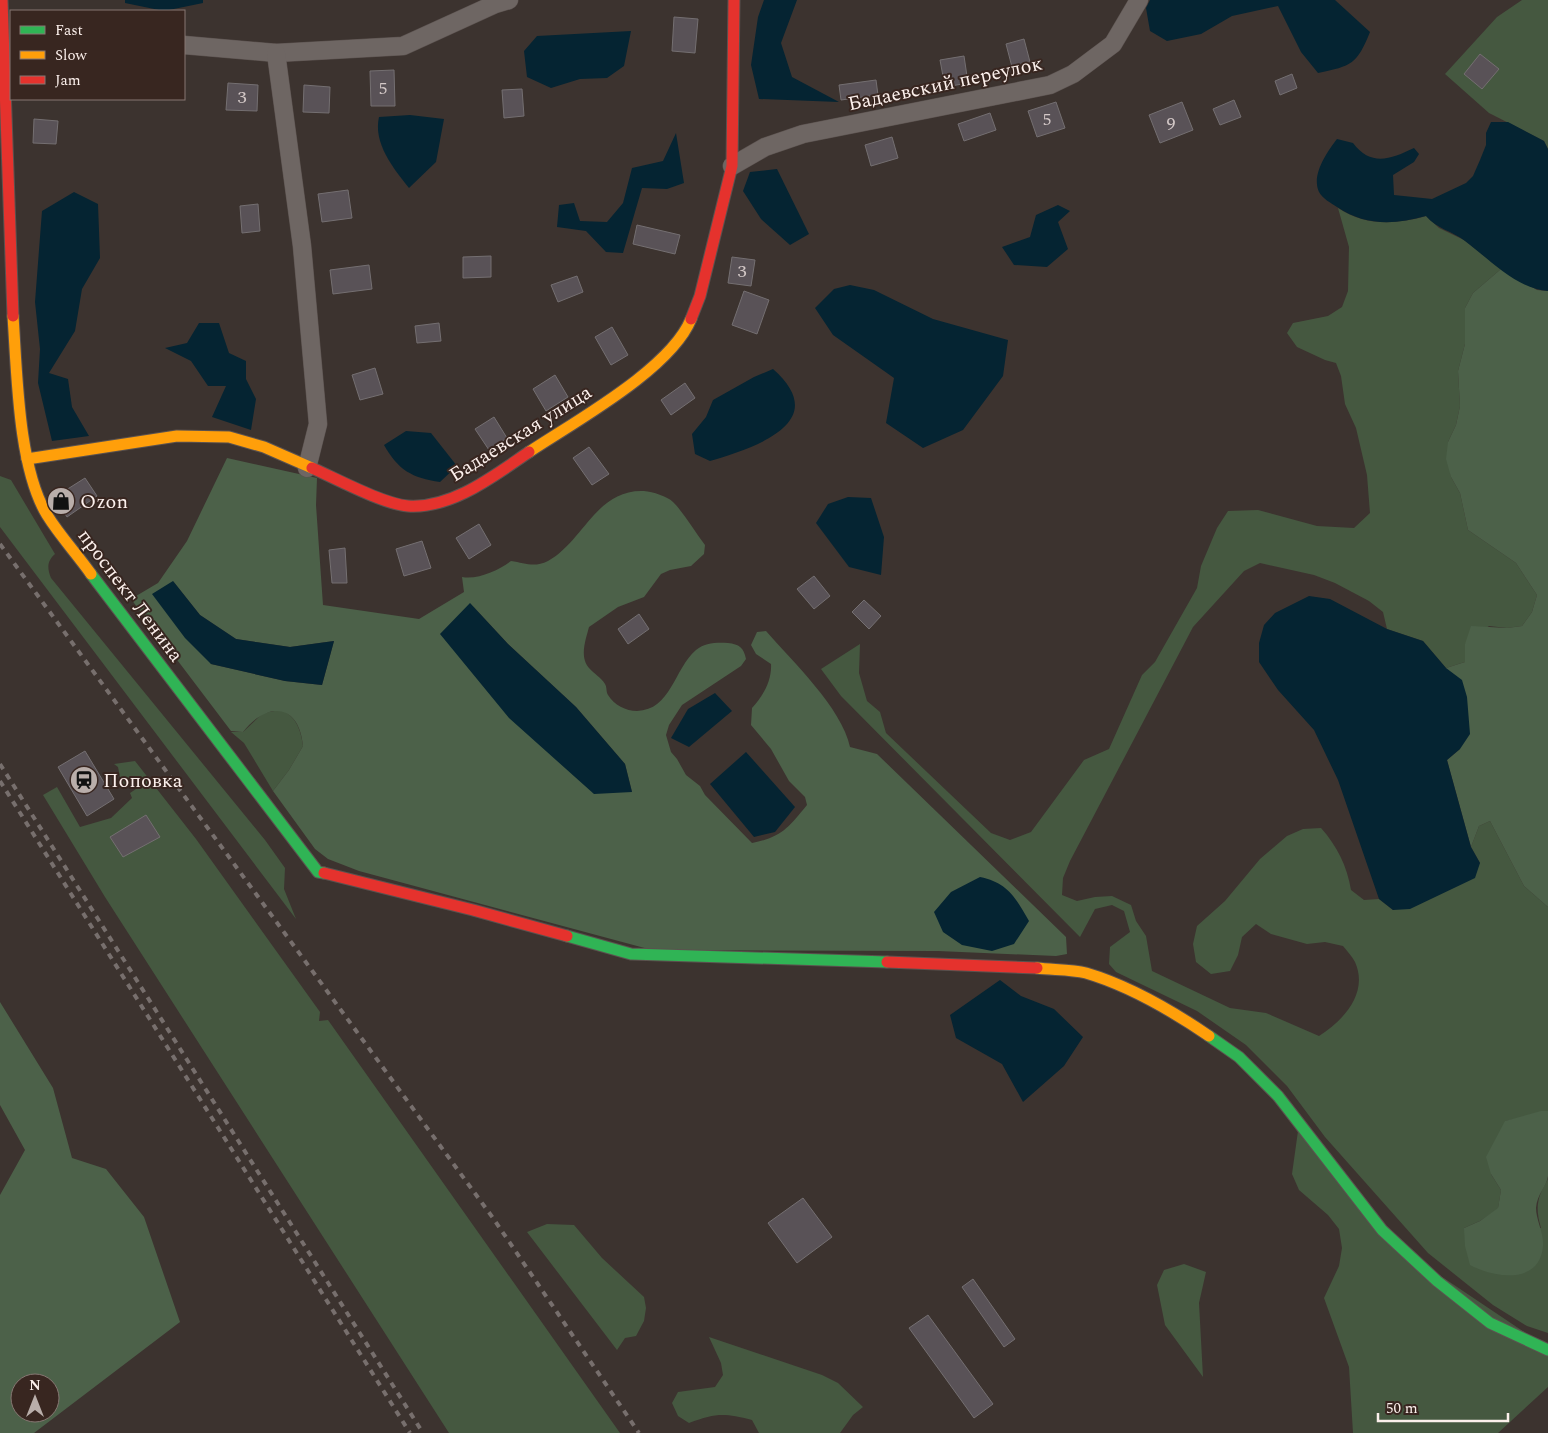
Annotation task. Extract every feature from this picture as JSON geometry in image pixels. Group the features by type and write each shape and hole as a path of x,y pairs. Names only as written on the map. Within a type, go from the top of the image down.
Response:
{"street":[{"name":"проспект Ленина","path":"2,0 7,30 12,308 26,459 31,479 47,515 318,872 473,910 631,954 1023,966 1085,974 1126,988 1171,1010 1239,1057 1278,1096 1382,1230 1437,1281 1490,1323 1548,1350"},
{"path":"185,45 276,53 403,46 495,4 509,0"},
{"name":"Бадаевская улица","path":"26,459 177,436 229,437 264,447 307,468 375,496 408,506 437,502 464,492 498,473 638,379 665,354 687,328 700,296 732,166 734,0"},
{"name":"Бадаевский переулок","path":"732,166 765,147 803,134 1050,84 1073,74 1113,44 1139,0"},
{"path":"276,53 302,246 318,424 307,468"}],"green space":[{"path":"1522,0 1548,0 1548,149 1544,141 1489,113 1445,74 1497,17"},
{"path":"1338,208 1359,218 1380,222 1403,221 1426,216 1439,228 1464,240 1501,269 1473,293 1465,308 1465,344 1458,371 1460,406 1456,425 1448,442 1451,477 1460,493 1468,530 1516,563 1537,595 1532,612 1522,626 1507,628 1489,626 1465,644 1465,662 1446,668 1423,641 1387,629 1383,612 1369,601 1335,583 1314,575 1260,563 1244,571 1193,627 1070,861 1063,878 1062,895 1077,901 1112,896 1131,905 1136,921 1146,936 1152,971 1230,1008 1266,1013 1319,1036 1345,1014 1356,995 1359,985 1355,962 1343,946 1325,942 1307,944 1271,934 1256,924 1242,937 1238,955 1230,971 1211,974 1196,962 1193,944 1197,926 1225,901 1260,859 1287,836 1303,829 1321,828 1327,835 1344,865 1351,890 1364,900 1379,899 1393,910 1480,863 1471,847 1479,826 1490,821 1524,886 1548,907 1548,1111 1506,1121 1491,1174 1501,1190 1498,1209 1480,1221 1464,1228 1541,1228 1538,1203 1541,1191 1548,1179 1548,1333 1527,1326 1493,1305 1428,1253 1325,1137 1287,1086 1246,1045 1197,1011 1116,972 1109,964 1110,947 1130,932 1124,911 1112,905 1095,909 1080,937 841,696 821,669 860,644 859,673 867,701 880,712 886,733 991,833 1010,840 1031,832 1084,760 1109,749 1142,675 1155,662 1197,588 1201,566 1217,528 1228,511 1258,510 1317,526 1354,528 1370,513 1367,475 1356,428 1345,404 1341,376 1336,363 1297,347 1287,333 1293,323 1328,316 1342,307 1348,291 1349,247"},
{"path":"1501,269 1537,290 1548,291 1548,907 1524,886 1490,821 1479,826 1471,847 1447,760 1460,749 1446,668 1465,662 1465,644 1471,626 1507,628 1522,626 1532,612 1537,595 1516,563 1468,530 1460,493 1451,477 1446,459 1448,442 1456,425 1460,406 1458,371 1465,344 1465,308 1473,293"},
{"path":"227,458 317,478 316,505 323,605 419,619 464,592 462,577 468,578 488,574 511,561 534,565 548,561 571,541 602,507 614,498 628,493 644,491 664,496 677,507 705,545 704,554 691,566 670,570 661,574 644,597 618,607 589,627 584,648 584,659 589,668 602,679 607,694 611,699 621,707 629,710 648,709 665,696 682,667 696,650 707,644 719,643 740,647 746,659 741,666 682,705 669,725 666,735 671,752 686,775 700,786 705,795 752,843 771,838 789,826 807,805 805,797 789,781 771,749 751,725 752,708 766,688 771,664 756,654 751,645 757,632 766,631 827,701 845,732 850,747 877,754 1066,937 1067,954 1056,956 938,951 652,950 359,871 328,859 315,849 273,791 289,770 303,746 295,721 288,714 280,711 271,712 262,715 252,722 243,732 231,731 131,599 158,583 187,541","holes":["173,581 200,615 236,639 290,647 334,641 322,685 285,681 211,664","470,603 508,644 576,707 625,764 632,792"]},
{"path":"0,476 11,480 55,554 50,559 49,565 51,578 265,840 285,868 284,889 296,919 0,527"},
{"path":"281,710 297,724 303,746 289,770 273,791 244,743 231,732 243,732 263,713"},
{"path":"135,761 196,839 320,1012 319,1021 328,1020 620,1433 449,1433 105,897 43,795 57,787 80,827 111,818 132,798 130,793 139,787 136,782 122,787 118,767 114,764"},
{"path":"0,1002 53,1088 72,1158 106,1169 144,1217 180,1322 60,1413 60,1373 10,1373 10,1423 47,1423 34,1433 0,1433 0,1195 25,1150 0,1105"},
{"path":"1541,1111 1548,1111 1548,1176 1538,1198 1536,1208 1543,1241 1540,1259 1534,1267 1525,1273 1503,1275 1480,1270 1470,1265 1465,1246 1464,1228 1480,1221 1498,1208 1501,1190 1491,1174 1486,1157 1505,1121"},
{"path":"1298,1131 1396,1246 1548,1348 1548,1387 1498,1433 1353,1433 1349,1367 1324,1298 1339,1266 1342,1248 1339,1229 1328,1215 1299,1190 1292,1174"},
{"path":"547,1224 574,1225 602,1258 644,1297 646,1308 644,1321 636,1336 625,1338 617,1350 527,1232"},
{"path":"1184,1264 1206,1272 1199,1303 1203,1377 1165,1325 1157,1285 1164,1270"},
{"path":"709,1337 822,1375 838,1383 863,1407 853,1415 840,1433 759,1433 752,1420 727,1415 706,1417 689,1423 678,1416 672,1403 678,1392 715,1387 723,1375 721,1363"}],"water":[{"path":"125,0 203,0 203,3 169,10 159,10 125,3"},
{"path":"764,0 797,0 781,43 792,77 839,102 759,99 751,65 758,17"},
{"path":"1150,0 1335,0 1370,32 1361,51 1352,62 1339,68 1318,73 1301,52 1278,6 1232,16 1201,34 1167,41 1150,31 1146,8"},
{"path":"631,31 624,66 607,78 580,79 551,88 527,77 524,51 537,36"},
{"path":"410,115 444,119 436,162 409,188 386,155 379,136 378,127 379,117"},
{"path":"1491,122 1508,122 1544,141 1548,149 1548,291 1525,285 1514,279 1465,241 1435,224 1426,216 1403,221 1369,221 1358,218 1327,201 1319,192 1317,178 1321,164 1337,139 1353,143 1360,151 1367,155 1382,159 1414,148 1419,154 1414,162 1393,175 1394,195 1432,199 1466,183 1473,176 1486,145 1486,133"},
{"path":"676,133 684,183 667,189 642,188 623,253 606,252 586,231 557,227 559,205 574,203 580,221 607,222 623,203 632,168 663,161"},
{"path":"777,169 809,234 790,245 761,219 743,191 750,172"},
{"path":"74,192 98,204 100,258 82,289 75,331 49,373 68,379 72,407 89,436 52,441 38,383 40,349 35,302 42,211"},
{"path":"1058,205 1070,211 1058,222 1068,249 1047,267 1014,265 1002,247 1030,237 1036,215"},
{"path":"850,285 874,290 933,319 1008,340 1003,376 963,430 923,448 886,423 894,378 833,335 815,308 834,289"},
{"path":"199,323 219,323 229,353 246,361 246,379 256,399 251,430 212,417 226,386 208,386 191,361 165,348 187,343"},
{"path":"773,369 790,388 795,404 791,418 780,430 747,449 728,456 710,461 695,454 692,434 706,417 713,400 754,377"},
{"path":"406,431 431,433 457,466 440,482 421,478 400,467 384,445"},
{"path":"848,497 871,498 884,537 881,575 849,567 816,523 828,504"},
{"path":"173,581 200,615 236,639 290,647 334,641 322,685 285,681 211,664 185,638 152,594"},
{"path":"1309,596 1330,599 1387,629 1423,641 1446,668 1462,680 1467,697 1470,734 1460,749 1447,760 1471,847 1480,863 1475,878 1410,909 1393,910 1379,899 1338,780 1314,730 1278,690 1259,662 1259,643 1264,625 1275,613"},
{"path":"470,603 508,644 576,707 625,764 632,792 594,794 509,718 440,634"},
{"path":"715,693 732,711 689,747 671,738 688,709"},
{"path":"746,752 795,807 775,832 754,837 710,784"},
{"path":"980,877 998,883 1010,892 1029,921 1014,944 992,951 962,945 943,932 934,912 951,892"},
{"path":"1000,980 1021,996 1054,1009 1083,1037 1064,1066 1023,1102 1002,1064 956,1038 950,1015"}],"building":[{"path":"674,17 698,19 695,53 672,51"},
{"path":"1024,39 1030,62 1012,67 1006,44"},
{"path":"1480,54 1499,69 1482,89 1464,74"},
{"path":"964,56 968,83 945,87 940,60"},
{"path":"394,70 395,106 371,106 370,71"},
{"path":"1292,74 1297,88 1280,95 1275,81"},
{"path":"876,80 878,95 841,100 839,85"},
{"path":"228,83 258,85 257,111 226,110"},
{"path":"304,85 330,87 329,113 303,112"},
{"path":"522,89 524,116 504,118 502,90"},
{"path":"1234,100 1241,117 1220,125 1213,109"},
{"path":"1056,102 1065,128 1037,137 1028,111"},
{"path":"1182,102 1193,130 1160,143 1149,115"},
{"path":"990,113 996,130 964,141 958,124"},
{"path":"34,119 58,121 56,144 33,143"},
{"path":"892,137 898,158 871,166 865,145"},
{"path":"348,190 352,218 322,222 318,194"},
{"path":"258,204 260,231 242,233 240,206"},
{"path":"637,225 680,235 675,254 633,244"},
{"path":"491,256 491,277 463,278 463,257"},
{"path":"732,257 755,260 751,286 728,283"},
{"path":"369,265 372,289 333,294 330,270"},
{"path":"577,276 583,292 558,302 551,285"},
{"path":"744,291 769,300 757,334 732,325"},
{"path":"439,323 441,341 417,343 415,326"},
{"path":"612,327 628,355 611,365 595,337"},
{"path":"375,368 383,394 360,400 352,375"},
{"path":"555,375 568,397 546,411 533,389"},
{"path":"685,383 695,398 671,415 661,400"},
{"path":"494,417 507,438 489,450 475,429"},
{"path":"589,447 609,474 592,485 573,458"},
{"path":"85,478 97,496 67,517 55,497"},
{"path":"479,524 491,545 469,559 456,538"},
{"path":"422,541 431,568 404,576 396,549"},
{"path":"345,548 347,583 332,583 329,550"},
{"path":"814,576 830,596 814,609 797,589"},
{"path":"864,600 881,616 869,629 852,612"},
{"path":"639,614 649,629 628,644 618,629"},
{"path":"85,751 114,799 87,816 58,767"},
{"path":"146,815 160,837 123,857 110,837"},
{"path":"803,1198 832,1237 797,1263 768,1223"},
{"path":"973,1279 1015,1339 1004,1347 962,1287"},
{"path":"928,1315 993,1404 974,1418 909,1328"}],"railway":[{"path":"0,544 493,1218 639,1433"},
{"path":"0,764 423,1433"},
{"path":"0,781 410,1433"}],"traffic: fast":[{"path":"91,574 318,872 324,873"},
{"path":"567,936 631,954 887,962"},
{"path":"1209,1036 1239,1057 1278,1096 1382,1230 1437,1281 1490,1323 1548,1350"}],"traffic: slow":[{"path":"13,316 21,419 30,472 37,495 47,515 91,574"},
{"path":"529,452 595,410 643,375 664,357 680,338 691,319"},
{"path":"27,459 177,436 229,437 264,447 312,468"},
{"path":"1037,968 1068,970 1102,978 1165,1008 1209,1036"}],"traffic: jam":[{"path":"2,0 13,316"},
{"path":"691,319 700,296 732,166 734,0"},
{"path":"312,468 386,501 408,506 424,505 441,502 472,489 529,452"},
{"path":"324,873 473,910 567,936"},
{"path":"887,962 1037,968"}],"place":[{"name":"Ozon","path":"61,501"},
{"name":"Поповка","path":"84,780"}]}
